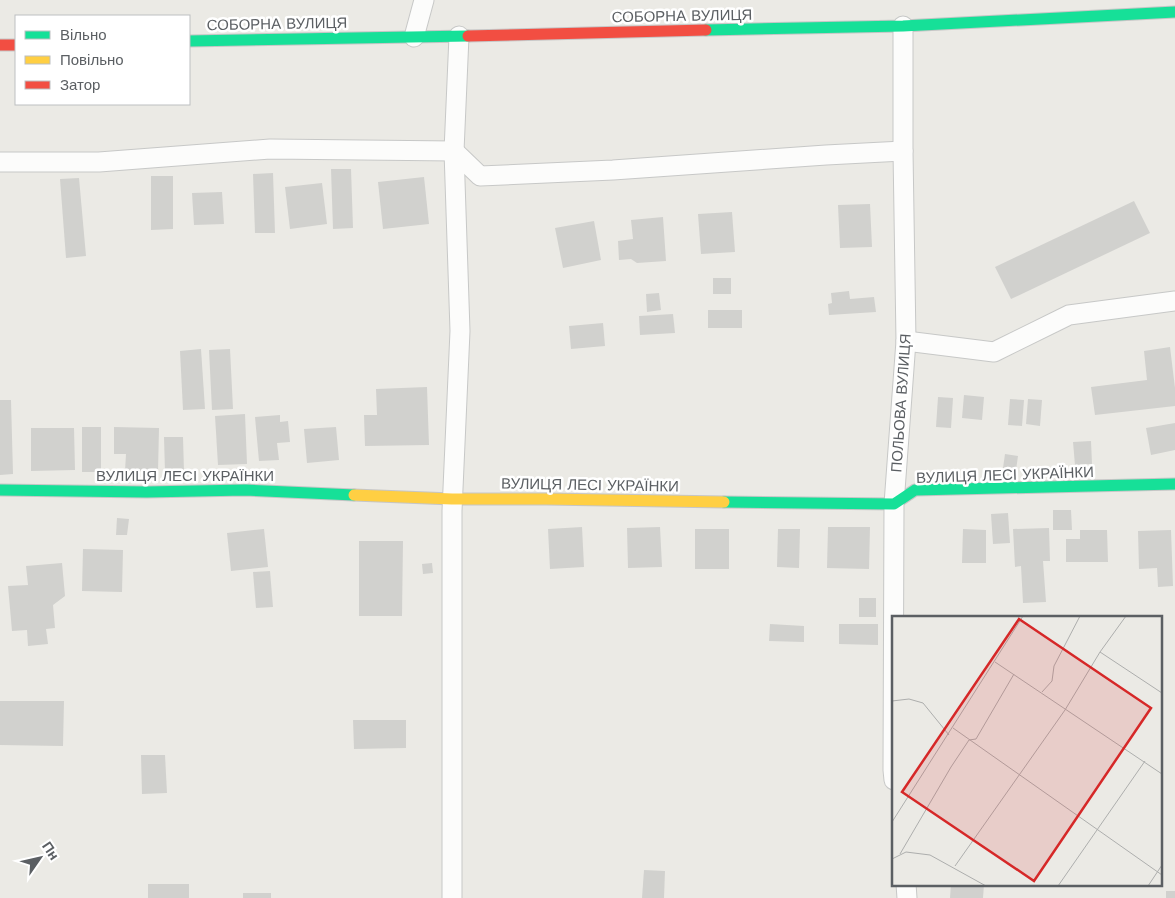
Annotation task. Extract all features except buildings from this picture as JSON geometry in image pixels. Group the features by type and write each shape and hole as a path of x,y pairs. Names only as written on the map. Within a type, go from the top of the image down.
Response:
{"street":[{"path":"414,37 424,0"},
{"name":"СОБОРНА ВУЛИЦЯ","path":"190,41 903,26 1175,12"},
{"name":"ПОЛЬОВА ВУЛИЦЯ","path":"894,616 894,504 906,340 903,26"},
{"path":"452,898 452,499 460,331 454,151 459,36"},
{"path":"0,45 15,44"},
{"path":"0,162 99,162 270,148 454,151 480,176 613,170 903,151"},
{"path":"906,340 994,352 1069,315 1175,300"},
{"name":"ВУЛИЦЯ ЛЕСІ УКРАЇНКИ","path":"0,490 147,492 245,490 452,499 894,504 915,490 1175,484"}],"traffic: fast":[{"path":"706,30 903,26 1175,12"},
{"path":"190,41 468,36"},
{"path":"724,502 894,504 915,490 1175,484"},
{"path":"0,490 147,492 245,490 354,495"}],"traffic: slow":[{"path":"354,495 452,499 724,502"}],"traffic: jam":[{"path":"468,36 706,30"},
{"path":"0,45 15,45"}]}
